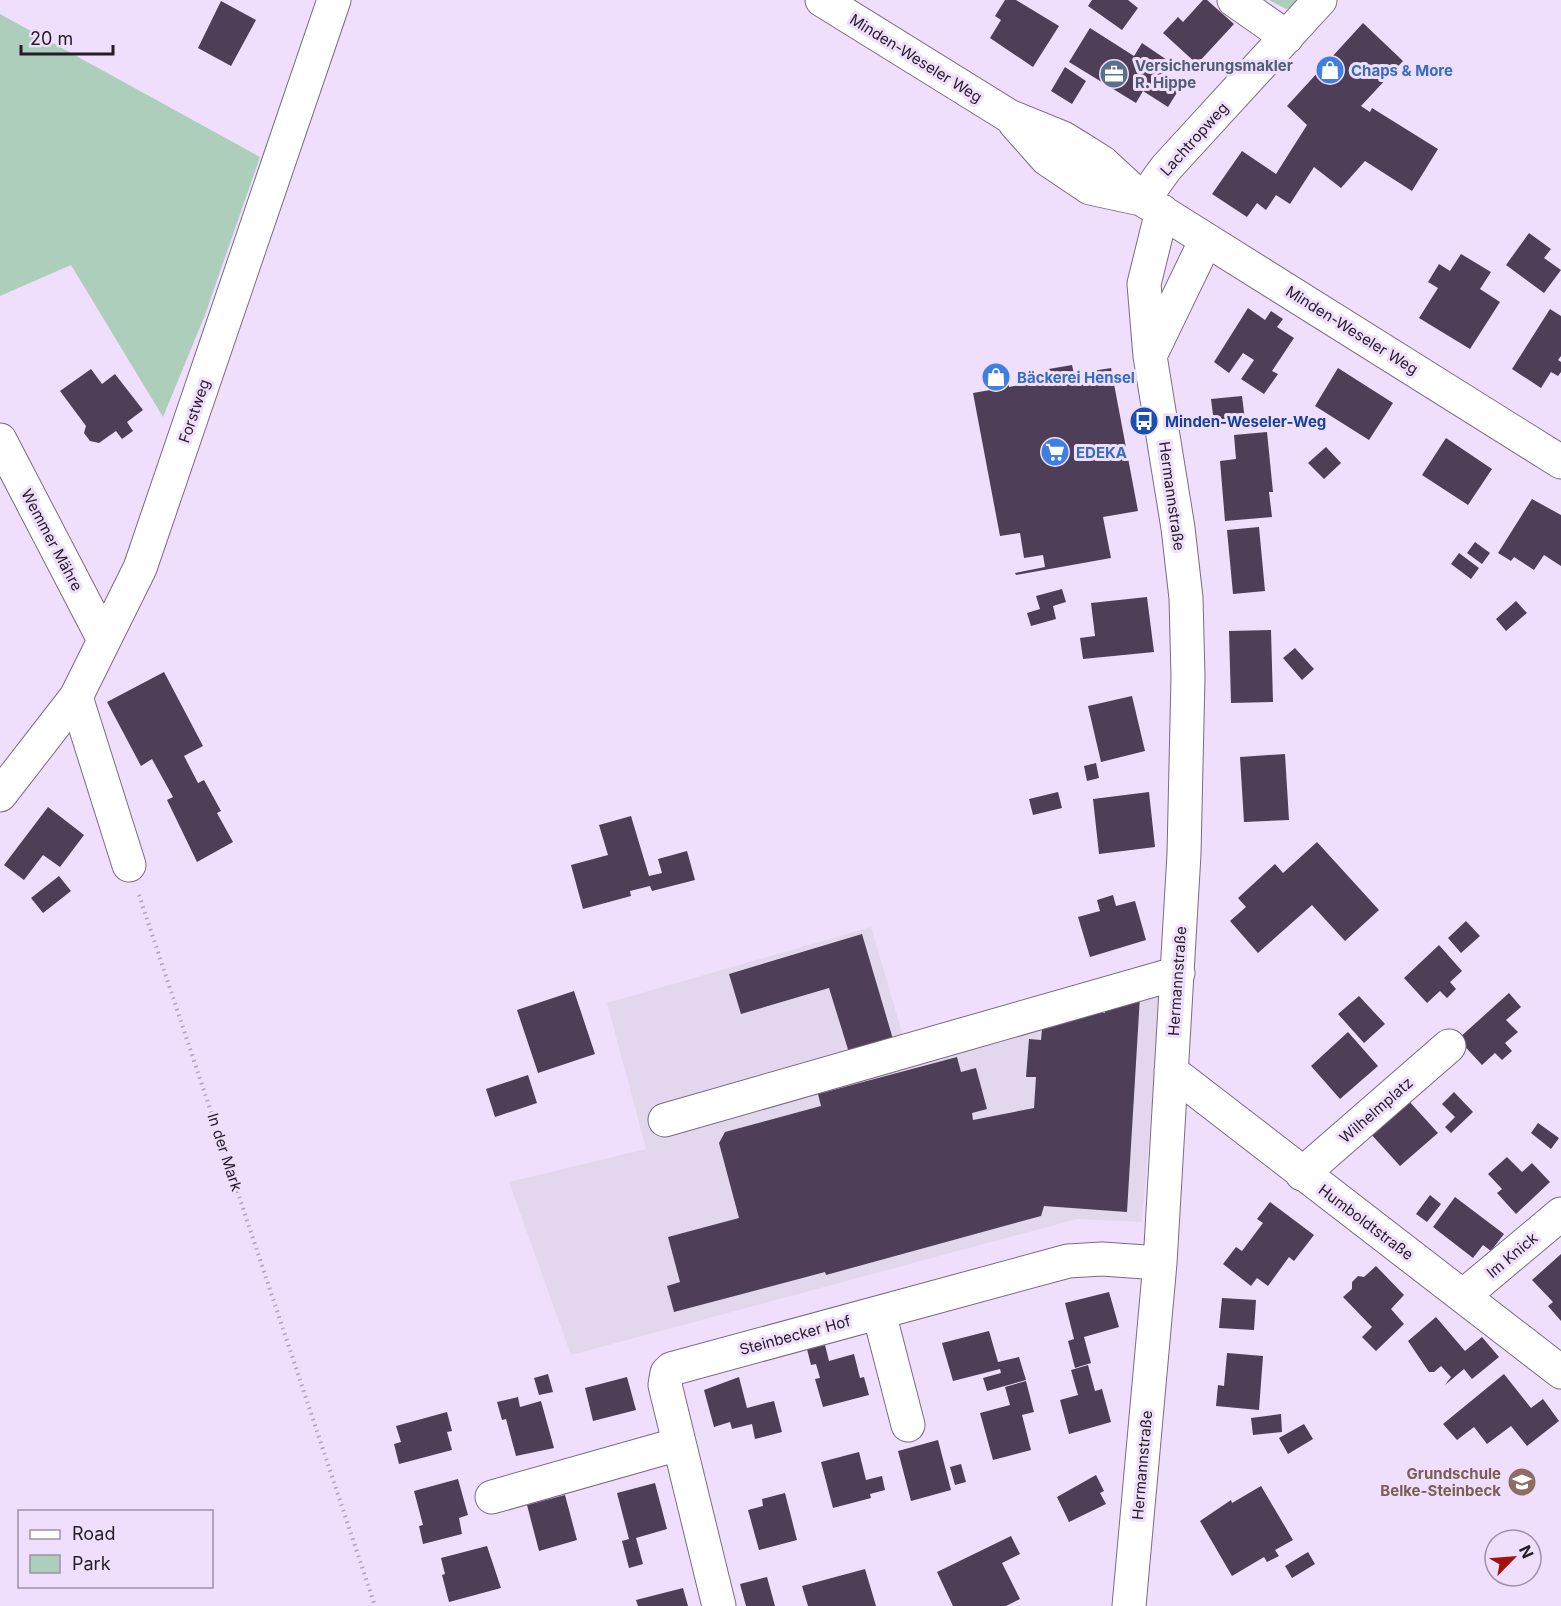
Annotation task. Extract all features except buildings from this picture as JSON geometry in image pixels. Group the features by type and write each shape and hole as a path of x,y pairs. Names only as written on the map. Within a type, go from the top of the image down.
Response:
{"street":[{"name":"Forstweg","path":"0,795 75,697 140,568 334,0"},
{"name":"Minden-Weseler Weg","path":"822,0 1009,116 1047,159 1089,188 1153,206 1561,462"},
{"path":"1234,0 1287,37"},
{"name":"Lachtropweg","path":"1153,206 1166,168 1320,0"},
{"name":"Hermannstraße","path":"1129,1606 1160,1263 1178,973 1188,677 1186,598 1178,528 1150,356 1144,284 1153,206"},
{"path":"1150,356 1206,240"},
{"name":"Wemmer Mähre","path":"0,440 105,640"},
{"path":"75,697 129,865"},
{"path":"665,1120 1178,973"},
{"name":"Wilhelmplatz","path":"1302,1174 1449,1046"},
{"name":"Humboldtstraße","path":"1171,1071 1561,1372"},
{"name":"Im Knick","path":"1463,1296 1561,1214"},
{"name":"Steinbecker Hof","path":"720,1606 664,1385 671,1369 1068,1261 1102,1259 1160,1263"},
{"path":"879,1313 908,1425"},
{"path":"492,1497 679,1444"}],"path":[{"name":"In der Mark","path":"129,865 375,1606"}],"shaded area":[{"path":"871,927 904,1039 1015,1010 1164,958 1142,1222 1077,1219 571,1355 509,1182 646,1149 607,1003"}],"green space":[{"path":"1269,0 1301,0 1295,7 1286,9"},
{"path":"0,14 260,157 205,315 163,417 71,265 0,296"}],"place":[{"name":"Chaps & More","path":"1330,70"},
{"name":"Versicherungsmakler R. Hippe","path":"1114,74"},
{"name":"Bäckerei Hensel","path":"996,377"},
{"name":"Minden-Weseler-Weg","path":"1144,421"},
{"name":"EDEKA","path":"1055,452"},
{"name":"Grundschule Belke-Steinbeck","path":"1522,1482"}]}
